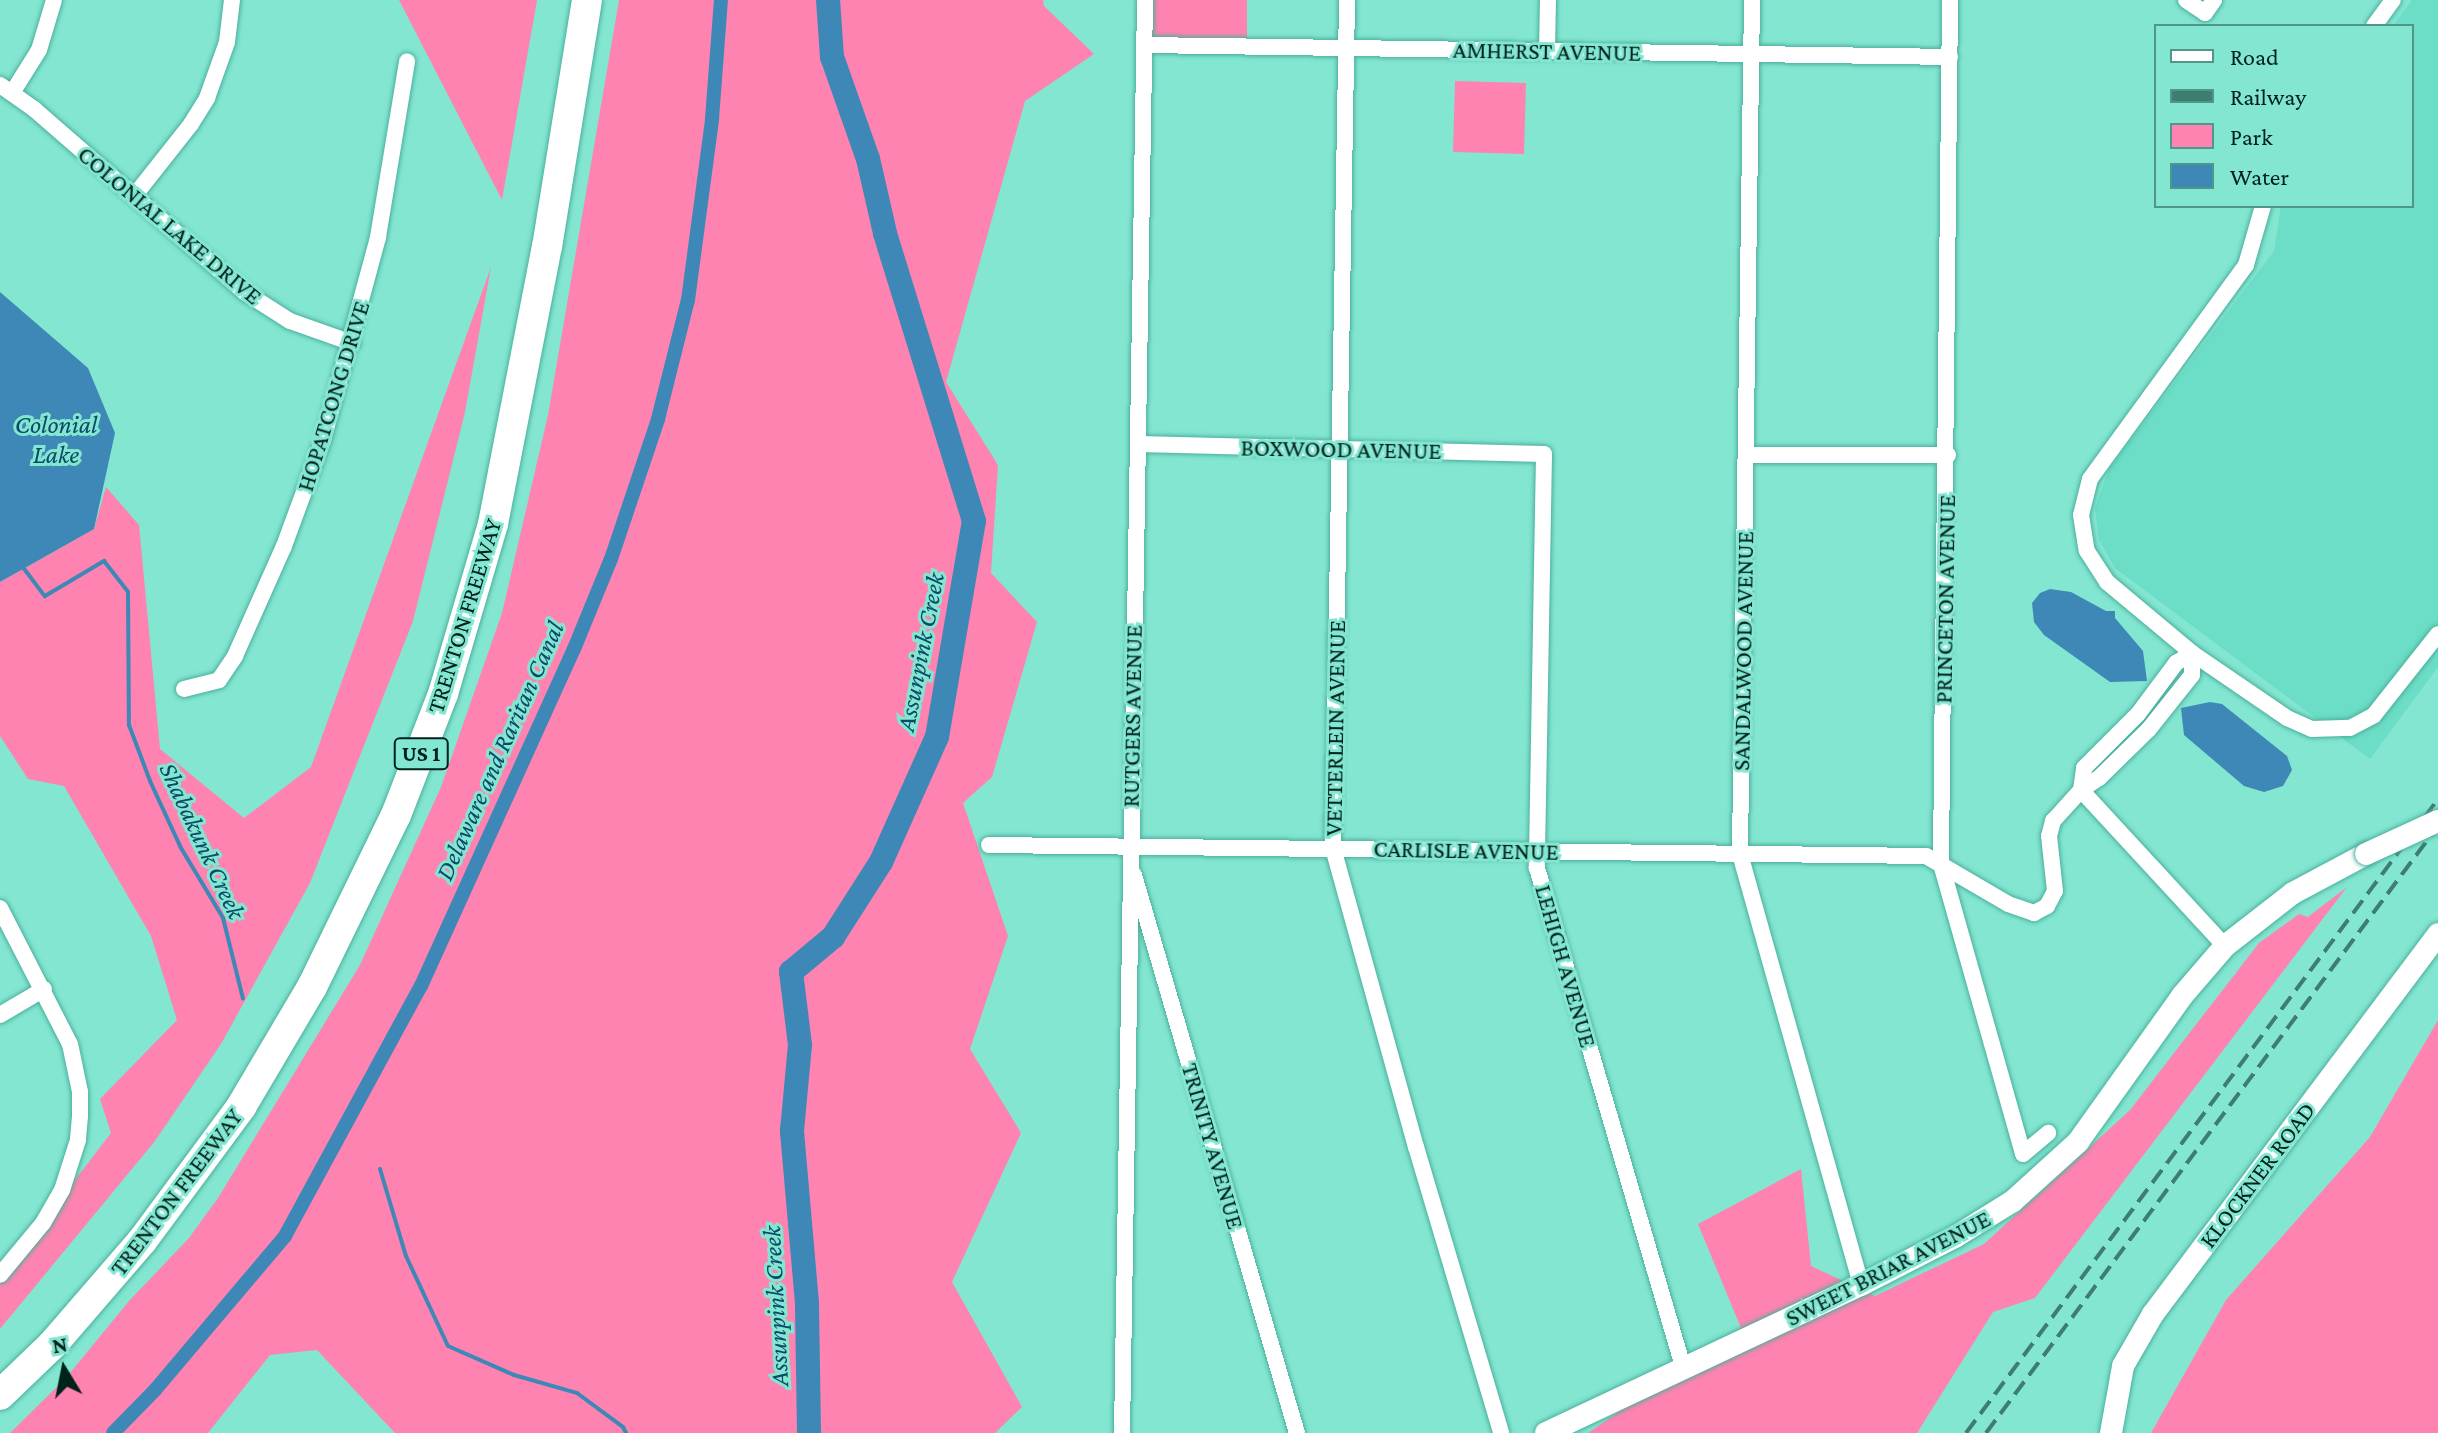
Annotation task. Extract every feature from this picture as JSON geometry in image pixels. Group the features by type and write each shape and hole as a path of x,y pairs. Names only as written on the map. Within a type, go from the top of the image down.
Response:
{"highway":[{"name":"TRENTON FREEWAY","path":"0,1369 39,1331 128,1229 206,1126 279,1009 379,807 440,643 475,520 528,243 568,0"},
{"name":"TRENTON FREEWAY","path":"0,1395 53,1344 142,1241 241,1107 312,987 396,815 447,681 493,524 547,247 587,0"}],"main road":[{"name":"SWEET BRIAR AVENUE","path":"1546,1433 1861,1285 1986,1220 2053,1167 2098,1118 2182,996 2225,946 2254,921 2326,874 2438,821"},
{"name":"KLOCKNER ROAD","path":"2111,1433 2121,1372 2153,1314 2438,934"}],"street":[{"path":"6,89 39,50 54,0"},
{"path":"135,195 191,124 207,98 227,42 232,0"},
{"name":"RUTGERS AVENUE","path":"1122,1433 1145,0"},
{"name":"VETTERLEIN AVENUE","path":"1347,0 1333,848 1416,1147 1501,1433"},
{"path":"1547,51 1548,0"},
{"name":"SANDALWOOD AVENUE","path":"1752,0 1740,854 1861,1285"},
{"name":"PRINCETON AVENUE","path":"1950,0 1948,455 1941,864 2023,1154 2048,1133"},
{"path":"2186,0 2209,6"},
{"path":"2375,24 2390,1"},
{"name":"AMHERST AVENUE","path":"1144,45 1950,57"},
{"name":"HOPATCONG DRIVE","path":"184,689 219,680 235,656 306,487 352,343 378,237 407,61"},
{"name":"COLONIAL LAKE DRIVE","path":"6,89 267,308 290,321 352,343"},
{"path":"2262,208 2246,265 2090,479 2082,503 2083,540 2098,573 2192,653 2295,723 2331,731 2358,725 2382,709 2438,634"},
{"name":"BOXWOOD AVENUE","path":"1138,444 1544,454"},
{"name":"LEHIGH AVENUE","path":"1544,454 1537,868 1684,1370"},
{"path":"1747,455 1948,455"},
{"path":"2192,653 2176,663 2138,714 2084,768 2081,790 2225,946"},
{"name":"CARLISLE AVENUE","path":"989,845 1129,853 1333,848 1926,856 2028,913 2041,911 2050,903 2055,885 2051,828 2060,811 2081,790"},
{"name":"TRINITY AVENUE","path":"1129,853 1297,1433"},
{"path":"0,908 61,1021 77,1068 80,1092 78,1140 62,1190 49,1214 0,1275"},
{"path":"0,1015 44,989"}],"shaded area":[{"path":"2412,0 2438,0 2438,667 2370,759 2115,568 2099,540 2095,508 2109,469 2274,251 2281,208 2414,208 2414,24 2394,24"}],"green space":[{"path":"399,0 537,0 502,200"},
{"path":"619,0 1043,0 1044,6 1094,54 1025,101 946,382 998,465 991,573 1037,622 992,777 963,803 1008,936 970,1049 1021,1133 952,1282 1022,1407 995,1433 395,1433 317,1350 270,1355 208,1433 10,1433 65,1379 129,1301 189,1238 218,1198 360,965 441,787 502,613 548,415"},
{"path":"1143,0 1247,0 1247,54 1142,52"},
{"path":"1455,81 1526,83 1524,154 1453,152"},
{"path":"491,267 465,412 413,621 310,883 221,1044 155,1141 0,1329 0,1278 111,1133 100,1099 177,1020 151,936 64,786 28,779 0,736 0,582 94,529 106,487 139,525 160,749 244,818 311,767"},
{"path":"2347,887 2035,1298 1993,1312 1917,1433 1588,1433 1741,1328 1698,1224 1801,1169 1811,1266 1875,1296 1984,1244 2130,1110 2259,943 2299,914 2308,917"},
{"path":"2438,1020 2438,1433 2151,1433 2226,1300 2370,1137"}],"water":[{"name":"Colonial Lake","path":"0,292 88,368 115,433 94,529 0,582"},
{"path":"2050,589 2071,592 2106,611 2115,611 2115,618 2143,651 2147,681 2110,682 2044,635 2034,622 2032,603 2040,593"},
{"path":"2210,702 2222,704 2287,756 2292,770 2283,786 2264,792 2244,786 2184,735 2181,708"}],"waterway":[{"name":"Delaware and Raritan Canal","path":"113,1433 155,1390 285,1236 421,986 574,649 611,559 658,419 688,300 712,119 721,0"},
{"name":"Assunpink Creek","path":"809,1433 807,1303 792,1131 800,1045 791,972 833,937 881,862 937,737 974,521 885,233 868,159 832,57 828,0"},
{"name":"Shabakunk Creek","path":"22,566 45,596 104,561 128,592 129,725 150,781 181,848 223,918 243,999"},
{"name":"Shabakunk Creek","path":"380,1169 406,1256 448,1346 514,1375 577,1393 623,1427 626,1433"}],"railway":[{"path":"1966,1433 2438,799"},
{"path":"1986,1433 2438,826"}]}
